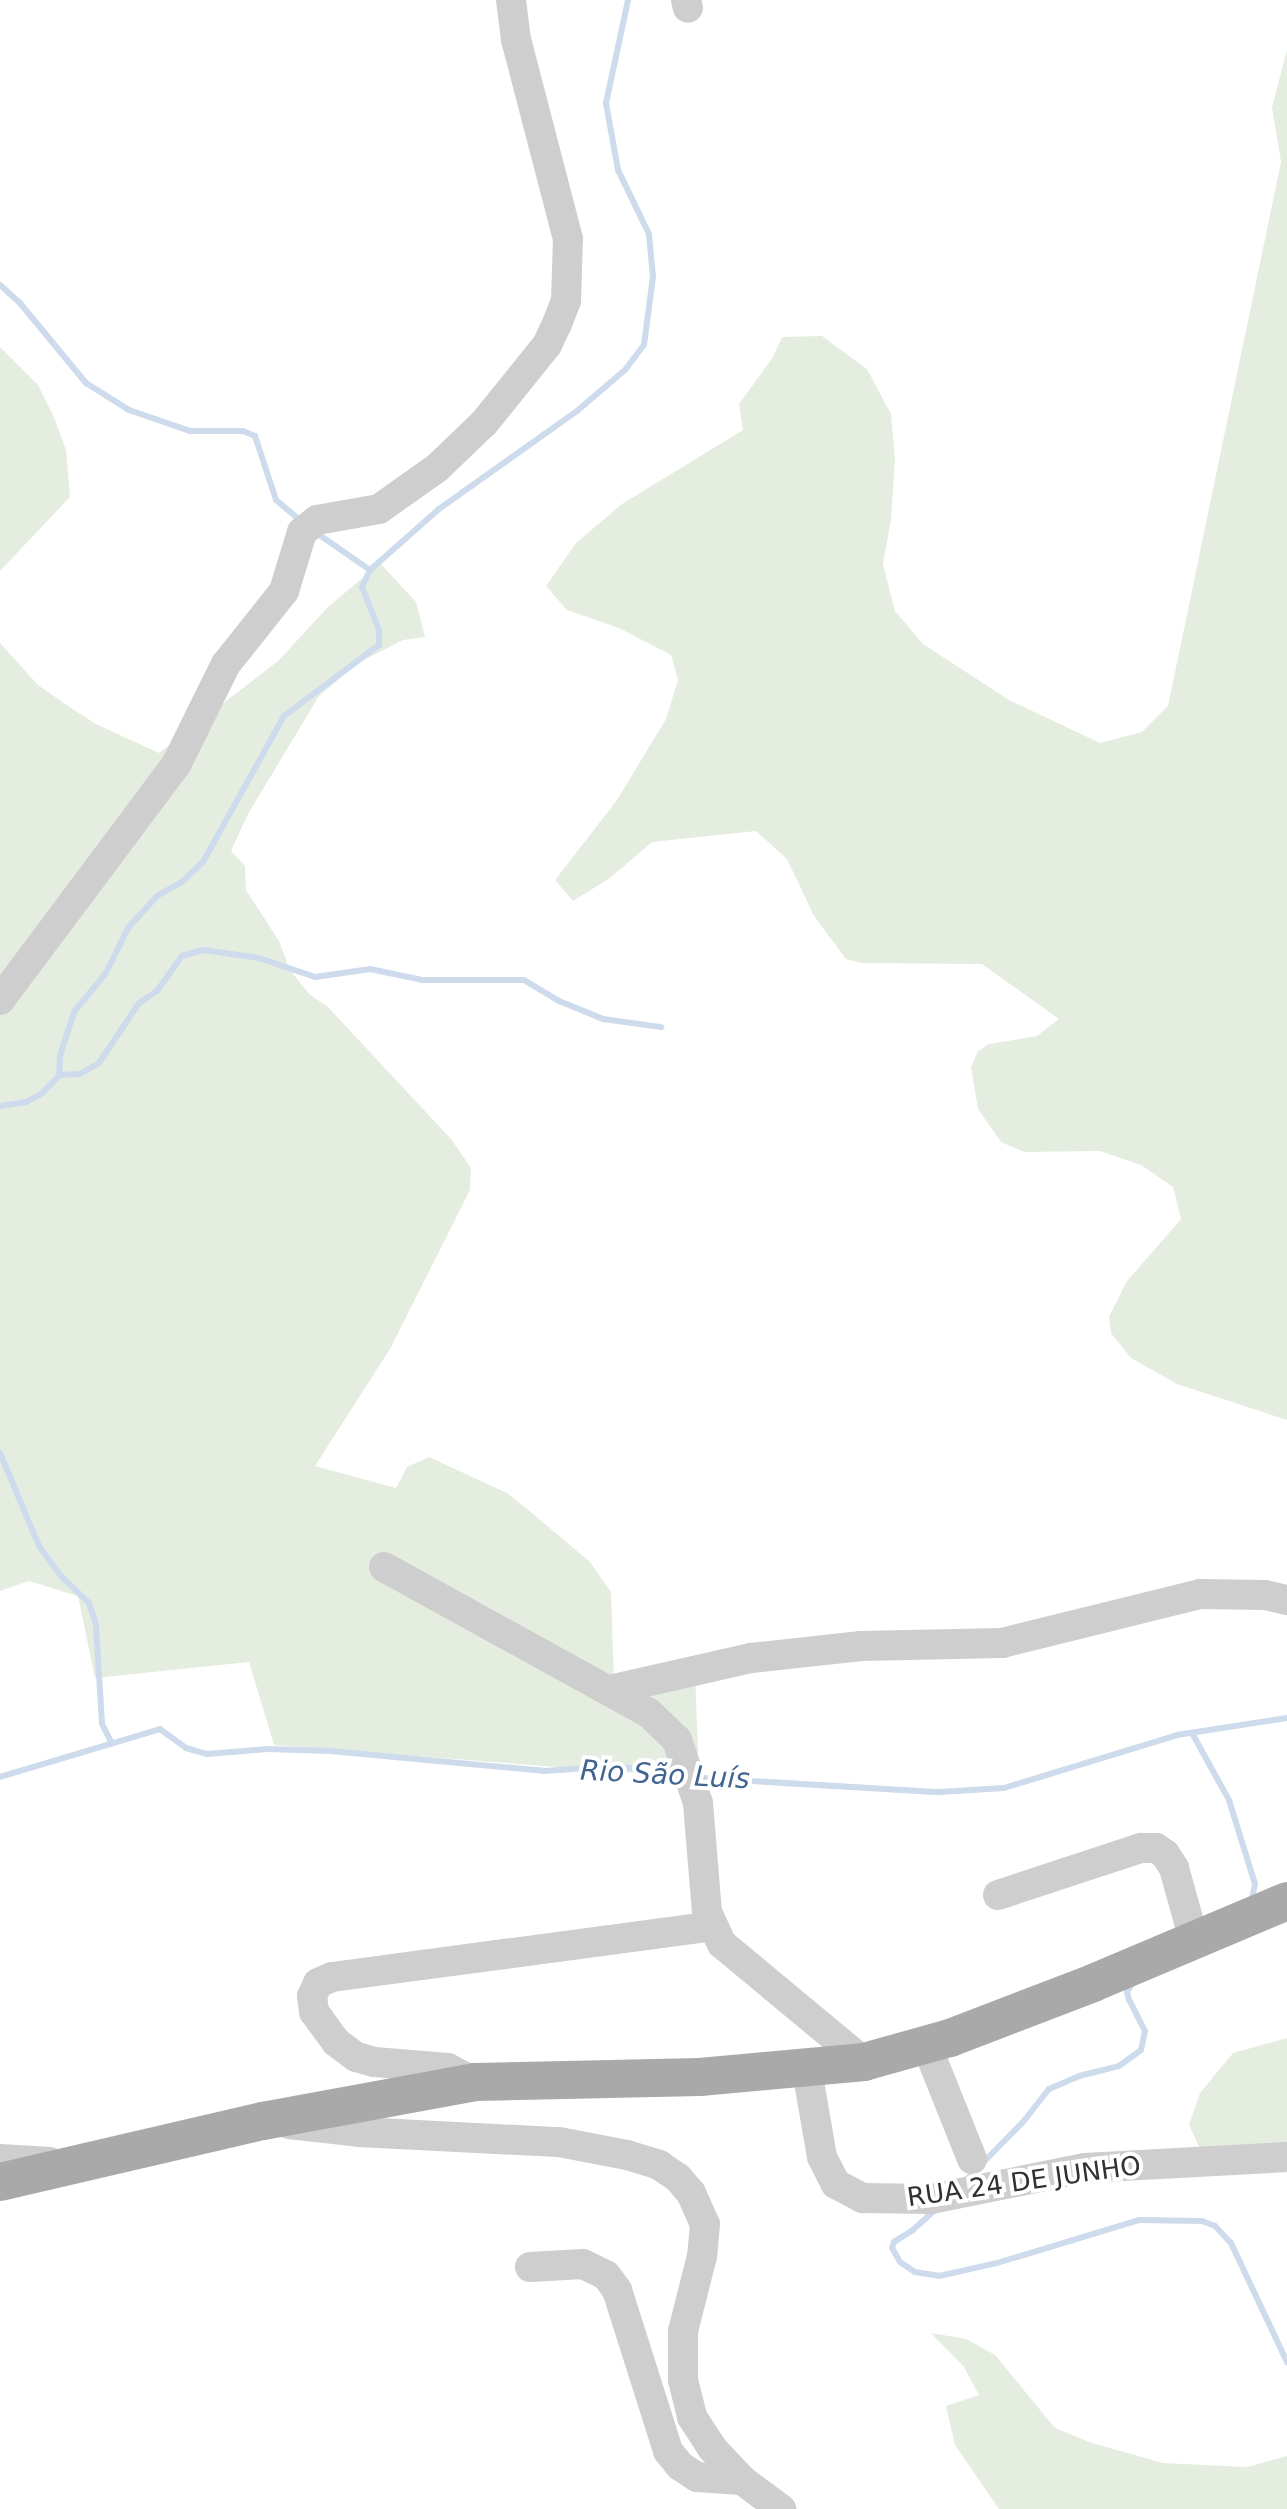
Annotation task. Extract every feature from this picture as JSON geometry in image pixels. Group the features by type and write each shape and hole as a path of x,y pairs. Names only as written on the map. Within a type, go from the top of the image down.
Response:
{"main road":[{"path":"0,2182 263,2121 475,2082 700,2077 807,2070 864,2062 926,2044 1079,1989 1287,1901"}],"street":[{"path":"0,1000 176,765 226,664 284,591 302,532 317,520 379,509 414,487 475,432 547,345 566,301 568,239 516,40 511,0"},
{"path":"384,1567 649,1713 677,1740 698,1803 707,1912 722,1944 864,2062"},
{"path":"610,1690 751,1658 861,1646 1002,1643 1200,1594 1265,1595 1287,1600"},
{"path":"998,1895 1141,1848 1156,1848 1165,1854 1174,1868 1194,1940"},
{"path":"475,2082 448,2068 374,2062 356,2057 336,2042 314,2012 312,1996 318,1983 332,1977 712,1926"},
{"path":"926,2044 972,2159"},
{"name":"RUA 24 DE JUNHO","path":"807,2070 822,2157 836,2184 862,2198 931,2199 1085,2168 1287,2157"},
{"path":"263,2121 359,2132 559,2142 627,2155 659,2165 678,2178 691,2193 705,2224 702,2256 683,2331 683,2380 692,2417 712,2448 742,2480 781,2509"},
{"path":"0,2159 76,2164"},
{"path":"530,2267 583,2264 606,2275 617,2290 668,2451 680,2466 697,2477 742,2480"}],"shaded area":[{"path":"1287,50 1287,1420 1177,1384 1131,1358 1111,1333 1109,1317 1127,1281 1181,1219 1173,1187 1141,1165 1100,1151 1024,1152 1001,1142 978,1109 971,1067 978,1051 989,1044 1037,1036 1059,1019 982,964 861,963 846,959 814,916 787,859 756,831 652,842 610,878 573,901 555,880 617,800 666,719 678,680 671,655 619,628 567,610 546,586 576,543 622,504 743,430 739,404 773,357 782,337 822,336 867,369 891,414 895,459 891,520 883,564 895,611 923,644 1009,700 1100,743 1142,732 1168,706 1281,162 1272,107"},
{"path":"0,347 38,385 54,417 66,450 70,497 0,571"},
{"path":"380,563 416,602 425,637 403,640 358,663 319,696 248,814 231,851 245,866 246,890 279,941 290,970 310,995 327,1006 451,1139 471,1168 470,1190 390,1349 315,1466 396,1488 407,1467 429,1457 507,1493 532,1513 590,1562 611,1592 614,1681 695,1671 699,1778 274,1745 249,1662 95,1678 78,1596 29,1581 0,1591 0,643 38,685 71,708 96,724 159,753 278,661 328,607"},
{"path":"1287,2038 1287,2162 1208,2166 1189,2125 1200,2093 1233,2053"},
{"path":"931,2333 966,2339 995,2355 1055,2428 1092,2443 1163,2463 1247,2467 1287,2456 1287,2509 999,2509 955,2445 946,2406 979,2395 964,2367"}],"waterway":[{"path":"0,1106 26,1102 41,1094 59,1076 60,1056 74,1012 106,973 128,928 157,896 182,882 203,862 284,716 379,645 379,630 362,587 370,570 439,509 577,411 625,370 644,345 653,277 649,234 618,170 606,103 628,0"},
{"path":"0,285 20,303 86,383 129,410 190,431 243,431 255,436 276,500 300,520"},
{"path":"318,534 370,570"},
{"path":"59,1075 80,1074 99,1063 139,1003 157,991 182,956 203,950 259,958 315,977 370,969 422,980 524,980 559,1001 603,1019 661,1027"},
{"path":"0,1453 39,1546 60,1575 89,1603 96,1625 102,1724 112,1744"},
{"name":"Rio São Luís","path":"701,1778 940,1792 1004,1788 1177,1735 1287,1718"},
{"name":"Rio São Luís","path":"0,1777 160,1729 186,1748 207,1754 268,1749 330,1751 544,1771 618,1766 682,1778"},
{"path":"1192,1733 1229,1800 1255,1884 1251,1903"},
{"path":"966,2180 1023,2122 1049,2089 1079,2076 1119,2066 1141,2050 1145,2031 1129,2000 1127,1992 1132,1984"},
{"path":"935,2210 894,2242 892,2248 900,2262 915,2272 939,2276 997,2263 1139,2220 1202,2221 1215,2226 1231,2243 1287,2362"}]}
